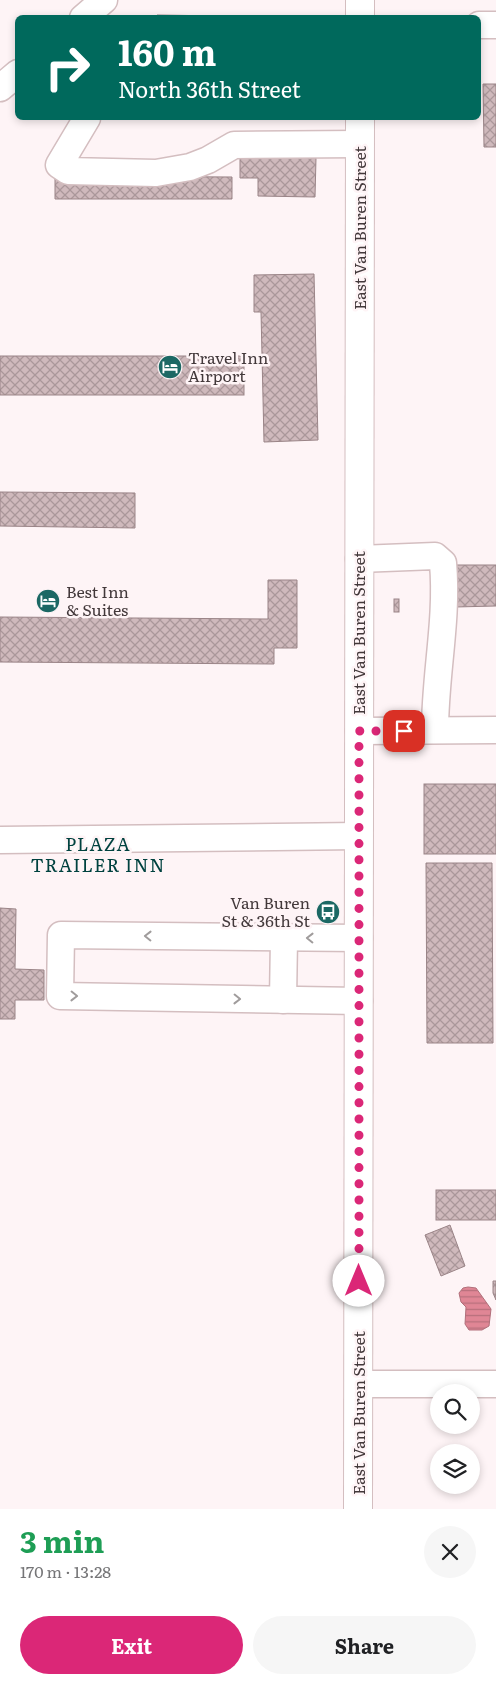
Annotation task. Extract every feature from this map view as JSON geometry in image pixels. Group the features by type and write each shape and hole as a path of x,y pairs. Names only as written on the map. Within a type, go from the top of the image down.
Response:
{"main road":[{"path":"360,0 360,15"},
{"name":"East Van Buren Street","path":"358,1509 360,120"}],"street":[{"path":"86,15 104,0"},
{"path":"481,25 496,25"},
{"path":"0,88 15,76"},
{"path":"86,120 58,165 68,171 156,174 190,167 208,160 234,144 360,144"},
{"path":"359,559 435,556 443,563 446,593 435,695 435,730"},
{"path":"359,731 496,730"},
{"path":"0,840 359,836"},
{"path":"359,938 61,935 60,996 359,1001"},
{"path":"284,938 284,1000"},
{"path":"359,1384 496,1384"}],"shaded area":[{"path":"463,1288 476,1288 491,1309 489,1326 482,1330 469,1330 465,1324 466,1307 461,1302 459,1293"}],"building":[{"path":"483,84 496,84 496,147 484,147"},
{"path":"240,146 285,157 316,158 315,197 258,196 258,178 240,178"},
{"path":"55,176 232,177 232,199 55,199"},
{"path":"314,274 318,440 264,442 261,312 254,312 254,275"},
{"path":"0,356 244,356 244,395 0,395"},
{"path":"0,492 135,493 135,528 0,526"},
{"path":"455,565 496,565 496,606 455,607"},
{"path":"268,580 297,580 297,648 274,648 274,664 0,662 0,617 268,619"},
{"path":"394,599 399,599 399,612 394,612"},
{"path":"424,784 496,784 496,854 424,854"},
{"path":"426,863 492,863 493,1043 427,1043"},
{"path":"322,902 327,902 327,914 322,914"},
{"path":"0,908 16,909 15,969 44,970 44,1000 15,1000 15,1019 0,1019"},
{"path":"436,1190 496,1190 496,1220 436,1220"},
{"path":"450,1225 465,1266 441,1276 425,1235"},
{"path":"493,1281 496,1281 496,1300 493,1293"}],"place":[{"name":"Travel Inn Airport","path":"170,367"},
{"name":"Best Inn & Suites","path":"48,601"},
{"name":"Van Buren St & 36th St","path":"328,912"}],"district":[{"name":"PLAZA TRAILER INN","path":"98,855"}],"route":[{"path":"359,1281 359,731 404,731"}]}
